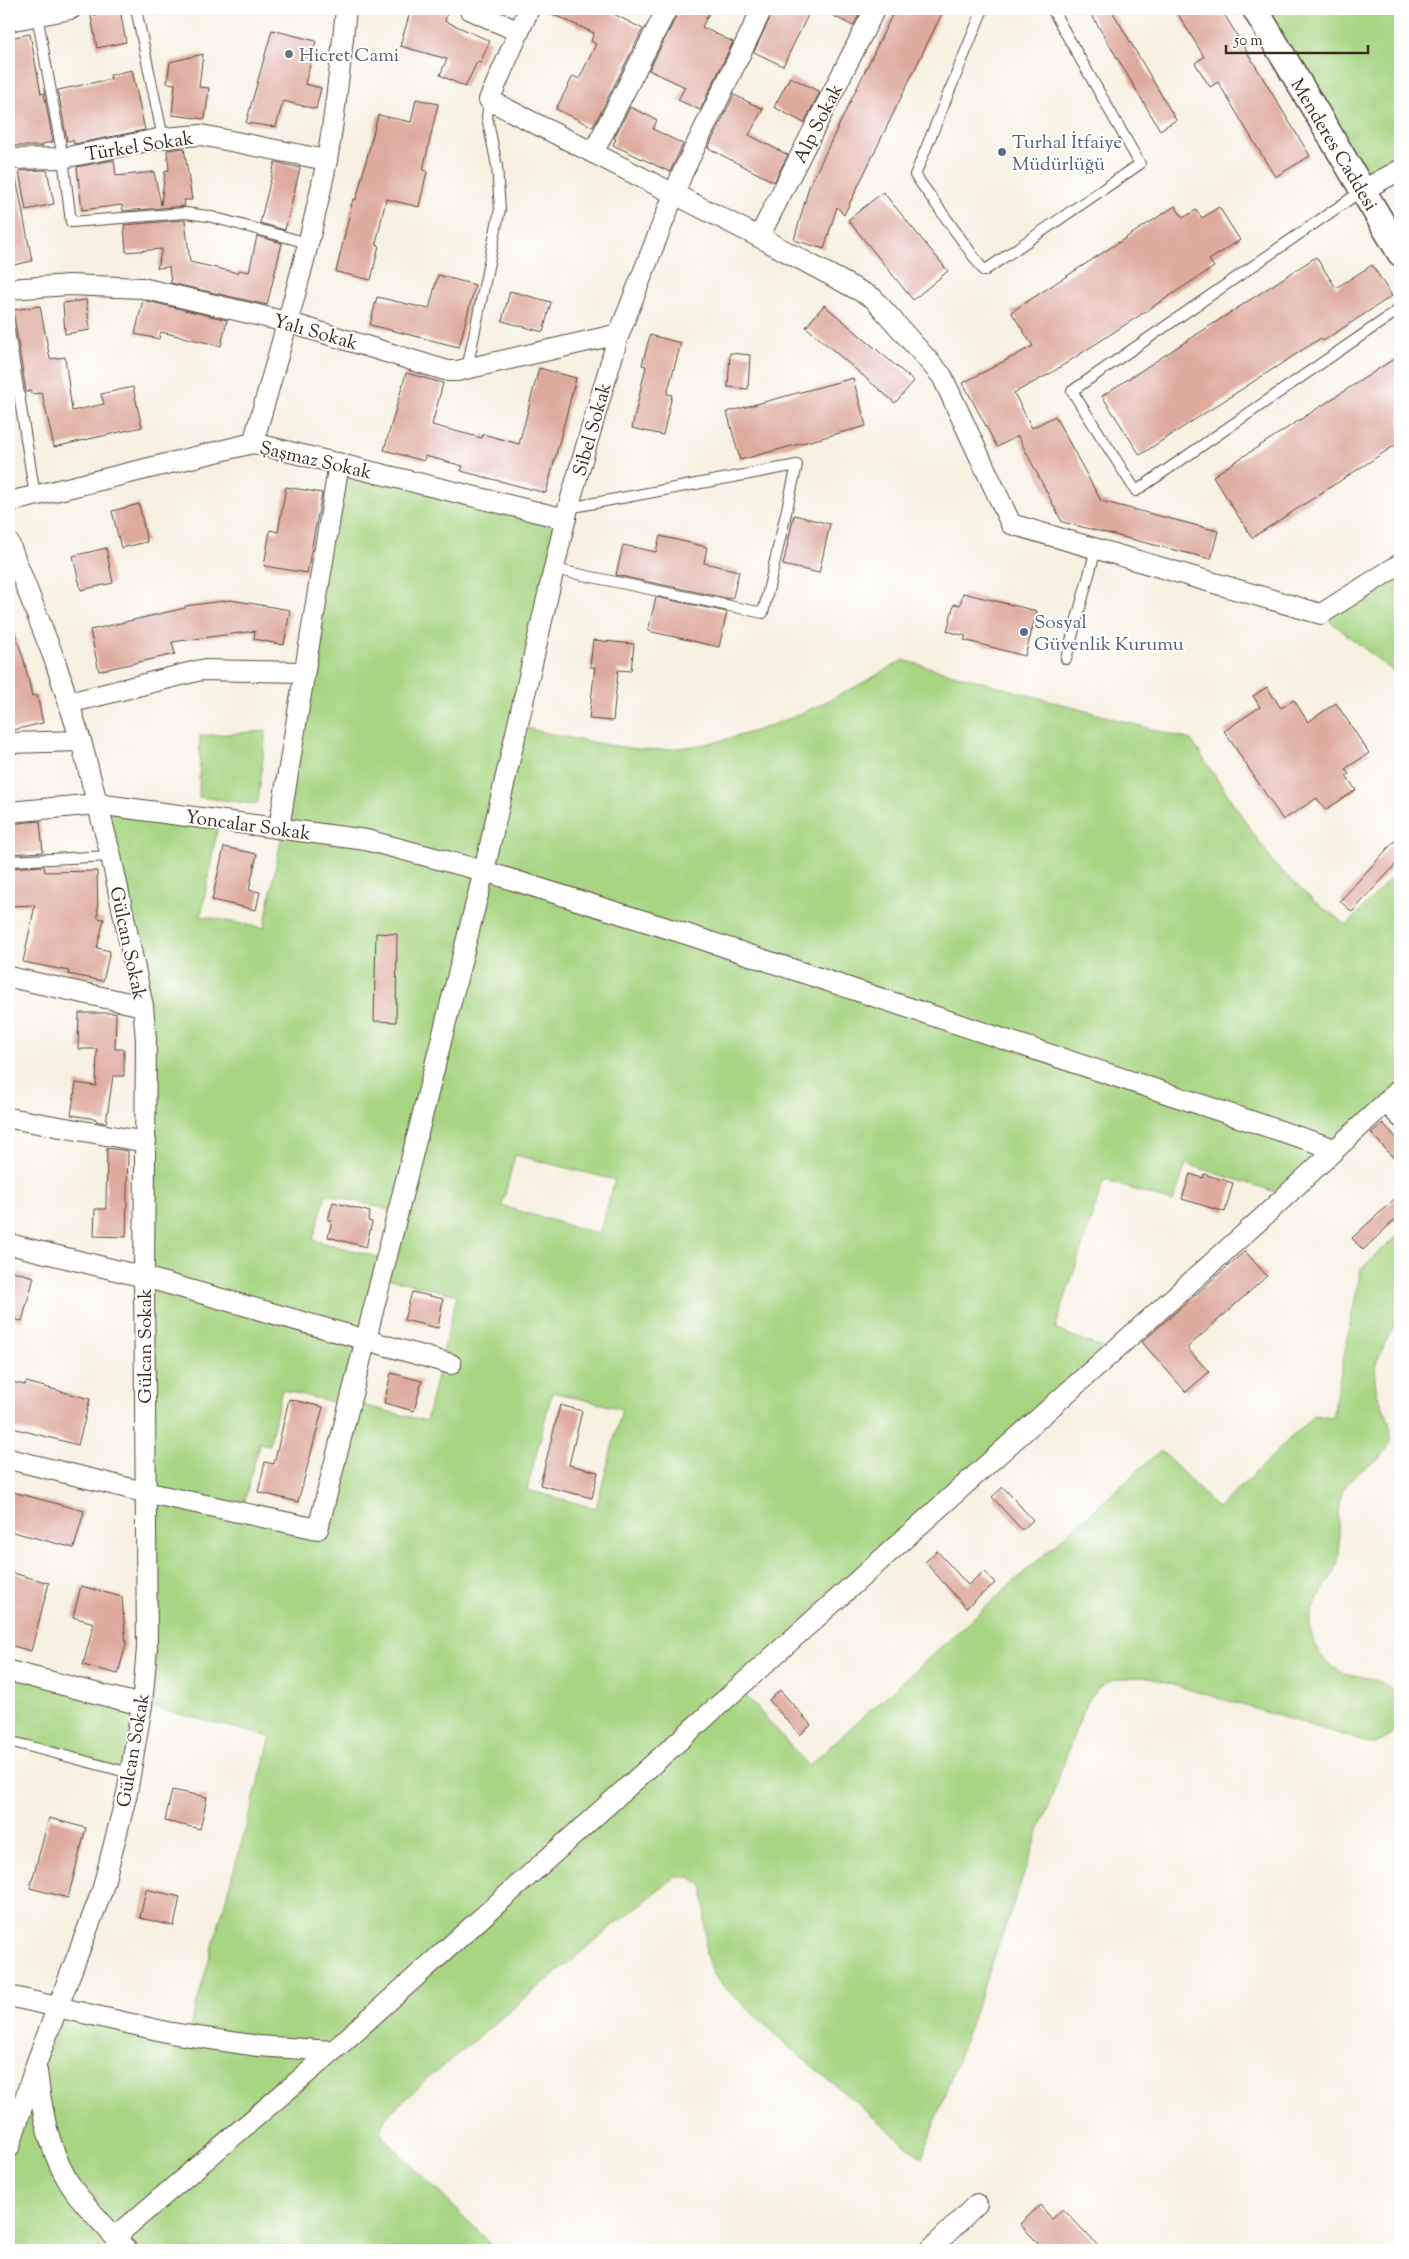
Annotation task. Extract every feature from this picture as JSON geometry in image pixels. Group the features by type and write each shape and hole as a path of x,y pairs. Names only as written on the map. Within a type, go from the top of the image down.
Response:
{"street":[{"path":"9,21 71,9"},
{"path":"253,443 288,322 326,160 341,62 346,9"},
{"path":"468,9 519,32"},
{"path":"529,9 489,100 759,237 874,298 942,376 1011,524 1321,614 1400,564"},
{"path":"593,152 667,9"},
{"name":"Sibel Sokak","path":"144,1492 318,1528 484,871 567,513 620,334 674,194 762,9"},
{"name":"Alp Sokak","path":"759,237 875,9"},
{"name":"Menderes Caddesi","path":"1255,9 1400,253"},
{"name":"Türkel Sokak","path":"9,159 63,158 163,138 202,135 326,160"},
{"path":"1363,190 1400,170"},
{"name":"Yalı Sokak","path":"9,289 68,286 142,288 288,322 448,371 466,369 620,334"},
{"name":"Şaşmaz Sokak","path":"9,502 253,443 567,513"},
{"path":"279,828 338,463"},
{"name":"Gülcan Sokak","path":"9,543 69,703 80,741 111,856 143,1006 146,1040 144,1492 147,1648 142,1704 130,1773 102,1891 36,2064 9,2148"},
{"path":"69,703 201,670 304,672"},
{"path":"9,743 80,741"},
{"name":"Yoncalar Sokak","path":"9,812 97,804 366,840 484,871 686,934 1335,1149"},
{"path":"9,977 143,1006"},
{"path":"36,2064 45,2126 57,2158 76,2192 121,2244 333,2051 1254,1225 1393,1095 1400,1117"},
{"path":"9,1118 146,1142"},
{"path":"9,1244 144,1277 451,1364"},
{"path":"9,1460 144,1492"},
{"path":"9,1672 142,1704"},
{"path":"9,1996 57,2009 171,2033 258,2046 333,2051"},
{"path":"930,2250 977,2204"}],"lane":[{"path":"136,9 163,138"},
{"path":"982,9 915,175 984,271 1140,164 1052,9"},
{"path":"37,15 63,158 71,222 191,213 308,243"},
{"path":"466,369 500,209 497,166 487,116 489,100"},
{"path":"1363,190 1072,391 1136,491 1400,309"},
{"path":"9,331 35,496"},
{"path":"554,569 763,613 797,464 567,513"},
{"path":"1066,659 1096,549"},
{"path":"9,861 111,856"},
{"path":"9,1741 130,1773"}],"green space":[{"path":"1255,9 1400,9 1400,170 1363,190"},
{"path":"339,463 566,519 518,726 622,747 652,750 686,747 719,741 783,721 844,693 903,660 1191,740 1274,864 1315,902 1347,925 1400,868 1400,1117 1387,1102 1286,1195 1186,1164 1173,1202 1104,1180 1055,1329 1112,1352 739,1687 808,1766 1161,1450 1218,1509 1314,1415 1332,1418 1361,1269 1400,1233 1402,1284 1400,1313 1382,1350 1377,1364 1375,1379 1378,1394 1389,1422 1391,1436 1382,1456 1351,1479 1344,1488 1340,1498 1338,1518 1338,1560 1335,1570 1314,1606 1310,1625 1312,1636 1321,1654 1331,1666 1342,1672 1378,1681 1389,1688 1400,1700 1400,1716 1397,1728 1389,1737 1374,1744 1146,1677 1118,1680 1100,1687 1093,1694 1076,1729 922,2158 787,2045 724,1987 714,1975 706,1955 704,1887 690,1877 676,1877 614,1925 426,2080 385,2119 381,2132 385,2139 495,2250 9,2250 9,2148 57,2009 188,2035 271,1737 143,1705 130,1773 9,1741 9,1671 142,1704 146,1040 97,804 219,820 201,916 264,928 283,829","holes":["515,1155 615,1180 599,1234 502,1206","326,1194 398,1212 386,1259 313,1240","382,1277 457,1295 426,1421 350,1402","282,1390 349,1406 318,1528 242,1512 259,1443 269,1445","552,1392 622,1409 596,1508 527,1490"]},
{"path":"1400,564 1400,677 1321,614"},
{"path":"1400,712 1400,749 1395,733"},
{"path":"266,731 258,802 255,804 199,797 200,736"}],"building":[{"path":"411,9 433,9 447,13 445,21 490,41 480,63 477,62 465,87 440,75 447,59 400,46"},
{"path":"541,9 604,9 643,29 593,127 556,109 573,76 579,79 596,44 591,41 594,33"},
{"path":"680,9 711,9 702,27 733,42 700,110 678,100 685,87 649,70"},
{"path":"774,9 811,9 783,66 754,52"},
{"path":"820,9 862,9 853,26"},
{"path":"895,9 944,9 844,215 837,207 824,249 794,240 809,187"},
{"path":"1088,9 1111,9 1176,120 1160,130"},
{"path":"1175,9 1221,9 1310,156 1275,177 1218,82 1210,87 1195,63 1204,57"},
{"path":"120,10 126,42 97,48 91,16"},
{"path":"272,30 316,41 305,84 321,88 316,109 283,101 276,127 246,123"},
{"path":"30,34 41,94 44,93 53,142 42,144 43,146 9,146 9,38"},
{"path":"203,54 199,87 209,88 205,119 172,115 175,84 167,83 170,62"},
{"path":"132,70 145,130 74,144 73,140 67,141 58,90 111,79 110,75"},
{"path":"790,77 820,92 804,123 774,107"},
{"path":"734,95 763,109 749,135 788,155 774,182 708,148"},
{"path":"416,99 438,104 423,170 427,171 419,207 386,199 376,244 379,245 371,280 336,272 353,199 356,200 378,115 411,122"},
{"path":"630,107 657,120 653,129 683,144 670,172 613,145 616,139 614,138"},
{"path":"184,148 192,200 184,200 185,206 123,211 122,205 82,210 77,167 114,160 116,176 154,172 161,205 165,171 169,170 167,150"},
{"path":"275,162 300,168 285,230 260,223"},
{"path":"47,170 54,204 26,210 19,171"},
{"path":"16,178 32,261 9,266 9,179"},
{"path":"883,192 948,271 913,300 848,220"},
{"path":"1175,206 1183,218 1196,210 1202,218 1219,207 1240,240 1209,260 1214,267 1051,373 1014,393 1032,428 1055,416 1101,501 1218,531 1211,559 1062,522 1018,436 997,447 963,383 1033,346 1011,312"},
{"path":"185,220 190,262 238,273 239,270 249,272 257,236 282,243 267,305 171,283 169,267 157,268 162,249 126,252 124,225"},
{"path":"1316,257 1336,288 1372,265 1392,296 1323,341 1321,338 1140,455 1102,396"},
{"path":"438,275 475,285 459,347 370,325 377,297 429,309"},
{"path":"510,291 551,302 543,332 502,321"},
{"path":"86,300 90,330 65,334 63,303"},
{"path":"143,300 227,320 221,346 161,332 159,339 135,334"},
{"path":"824,305 914,381 895,403 806,327"},
{"path":"40,306 50,359 65,357 72,411 104,404 101,394 133,387 142,427 54,447 42,393 31,394 31,391 26,392 13,310"},
{"path":"650,335 681,343 667,394 672,395 663,435 632,428 646,366 642,365"},
{"path":"730,353 750,355 748,389 728,387"},
{"path":"1400,355 1400,442 1252,538 1213,476"},
{"path":"539,368 576,378 546,493 461,471 463,466 425,456 424,461 384,450 406,373 443,383 432,425 482,438 483,434 519,444"},
{"path":"853,378 866,426 740,460 727,412"},
{"path":"286,487 322,493 307,573 264,566 270,530 278,532"},
{"path":"139,504 147,542 121,548 112,511"},
{"path":"794,515 830,524 819,573 783,565"},
{"path":"660,536 707,547 704,563 739,571 733,597 730,599 616,575 623,545 656,552"},
{"path":"106,548 113,583 81,590 73,556"},
{"path":"963,593 1037,611 1025,656 964,640 966,636 947,631 954,604 960,605"},
{"path":"656,597 727,612 719,647 648,631"},
{"path":"231,600 290,610 284,645 254,639 255,631 172,642 175,654 99,671 90,630 185,608 185,606"},
{"path":"9,622 11,622 24,660 32,696 37,695 43,723 9,731"},
{"path":"593,640 634,644 631,671 618,670 613,721 589,719 595,667 590,667"},
{"path":"1267,687 1281,708 1294,700 1308,722 1336,703 1369,753 1345,769 1349,774 1346,776 1356,790 1325,810 1317,798 1283,820 1224,731 1260,707 1253,696"},
{"path":"40,821 43,852 9,854 9,824"},
{"path":"1400,835 1400,860 1352,912 1340,901"},
{"path":"224,847 257,854 249,890 260,892 256,910 212,900"},
{"path":"44,866 45,872 97,871 98,918 104,919 97,948 110,951 103,981 68,974 69,971 23,962 35,905 9,906 9,868"},
{"path":"376,933 397,934 396,1022 374,1021"},
{"path":"79,1013 116,1013 115,1049 124,1049 124,1076 113,1076 106,1123 96,1121 96,1119 71,1115 76,1083 96,1086 97,1049 78,1049"},
{"path":"1383,1123 1400,1142 1400,1165 1371,1133"},
{"path":"107,1148 128,1151 126,1237 94,1236 95,1209 106,1209"},
{"path":"1190,1174 1203,1178 1204,1174 1233,1183 1225,1212 1182,1199"},
{"path":"1400,1194 1400,1215 1363,1250 1352,1238"},
{"path":"333,1202 370,1212 368,1221 372,1222 366,1247 328,1237 332,1221 328,1220"},
{"path":"1245,1251 1267,1276 1187,1348 1209,1372 1186,1392 1142,1342"},
{"path":"9,1270 34,1277 22,1321 9,1318"},
{"path":"412,1292 443,1299 438,1328 404,1320"},
{"path":"391,1373 422,1381 414,1411 384,1403"},
{"path":"9,1381 25,1385 26,1382 90,1399 78,1445 9,1427"},
{"path":"289,1399 323,1407 298,1502 258,1492 265,1462 274,1464"},
{"path":"560,1405 582,1411 569,1465 598,1472 592,1498 540,1485"},
{"path":"1003,1487 1033,1520 1022,1530 992,1497"},
{"path":"13,1492 84,1511 74,1548 9,1531 9,1507"},
{"path":"937,1551 968,1585 984,1571 995,1583 966,1608 925,1562"},
{"path":"13,1573 49,1583 31,1651 9,1645 9,1591"},
{"path":"81,1586 122,1597 126,1644 118,1674 83,1665 94,1623 73,1617"},
{"path":"780,1690 811,1725 800,1735 769,1700"},
{"path":"172,1790 207,1797 200,1829 165,1821"},
{"path":"49,1818 86,1828 68,1898 30,1888"},
{"path":"146,1889 180,1897 174,1926 140,1918"},
{"path":"1040,2205 1052,2219 1063,2209 1102,2250 1044,2250 1020,2224"}],"place":[{"name":"Hicret Cami","path":"289,54"},
{"name":"Turhal İtfaiye Müdürlüğü","path":"1002,152"},
{"name":"Sosyal Güvenlik Kurumu","path":"1024,632"}]}
